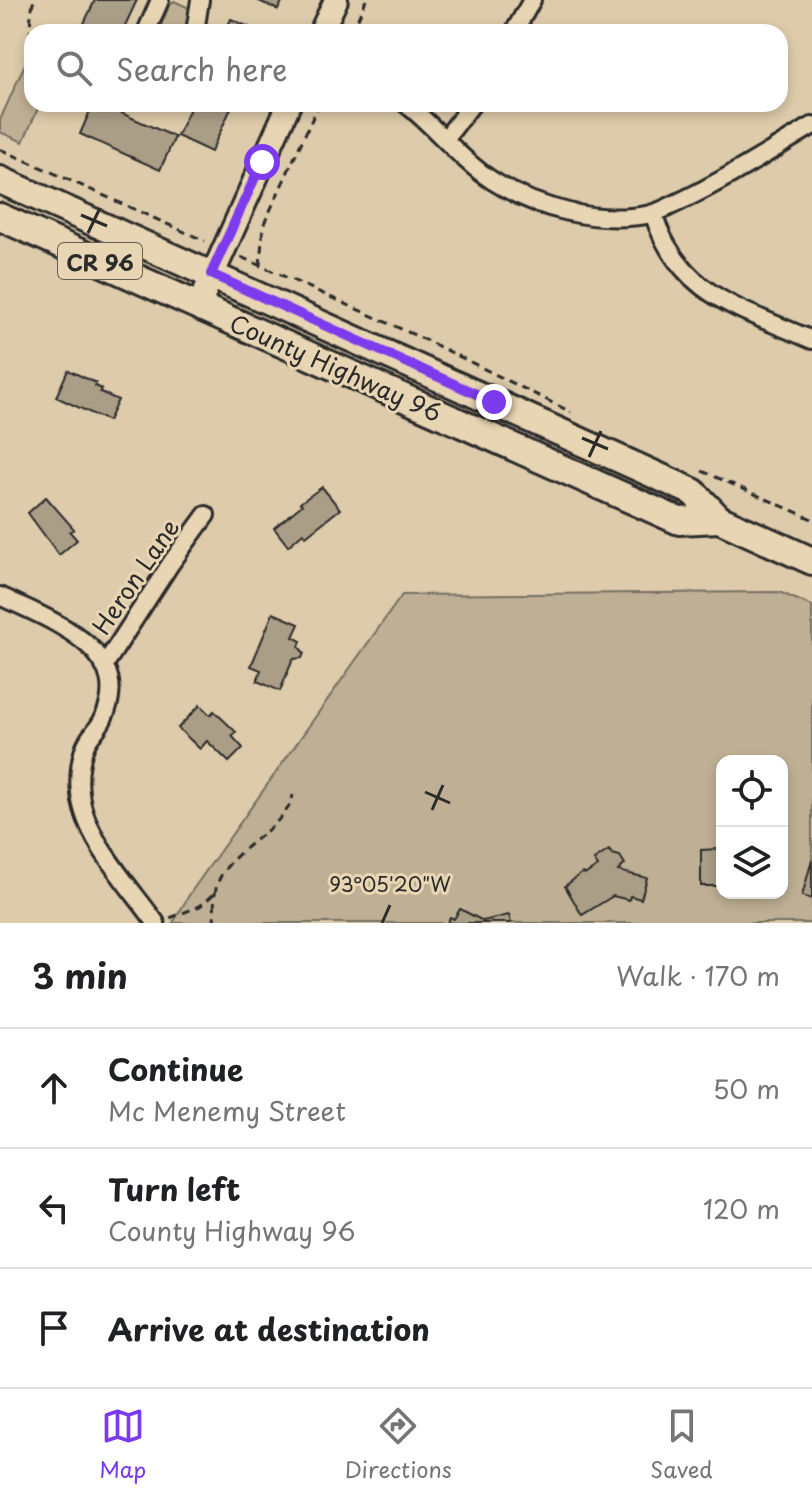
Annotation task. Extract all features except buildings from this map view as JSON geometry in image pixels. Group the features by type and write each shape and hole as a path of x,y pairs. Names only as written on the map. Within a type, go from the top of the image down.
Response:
{"main road":[{"name":"County Highway 96","path":"0,180 693,492 719,519 812,561"},
{"name":"County Highway 96","path":"0,217 679,521 719,519"}],"street":[{"path":"150,24 160,0"},
{"path":"196,24 200,0"},
{"path":"325,24 336,0"},
{"path":"518,24 532,0"},
{"path":"199,305 285,112"},
{"path":"415,112 467,161 494,181 549,207 612,217 653,213 708,188 812,126"},
{"path":"446,138 466,112"},
{"path":"653,213 668,252 698,286 716,298 812,340"},
{"name":"Heron Lane","path":"162,921 91,832 83,812 80,771 88,741 105,714 108,689 104,666 206,515"},
{"path":"0,596 73,631 97,652 104,666"}],"path":[{"path":"30,24 34,0"},
{"path":"356,24 366,0"},
{"path":"260,266 263,226 315,112"},
{"path":"0,149 430,342 583,418"},
{"path":"693,467 812,519"},
{"path":"214,923 215,893 221,875 239,851 250,846 284,814 291,805 293,795"},
{"path":"162,921 200,906 215,893"}],"shaded area":[{"path":"174,1 189,8 190,24 162,24"},
{"path":"24,66 24,112 36,112 23,142 0,132 0,120"},
{"path":"779,592 812,606 812,923 173,923 191,892 402,595"}],"route":[{"path":"262,162 211,274 494,402"}]}
